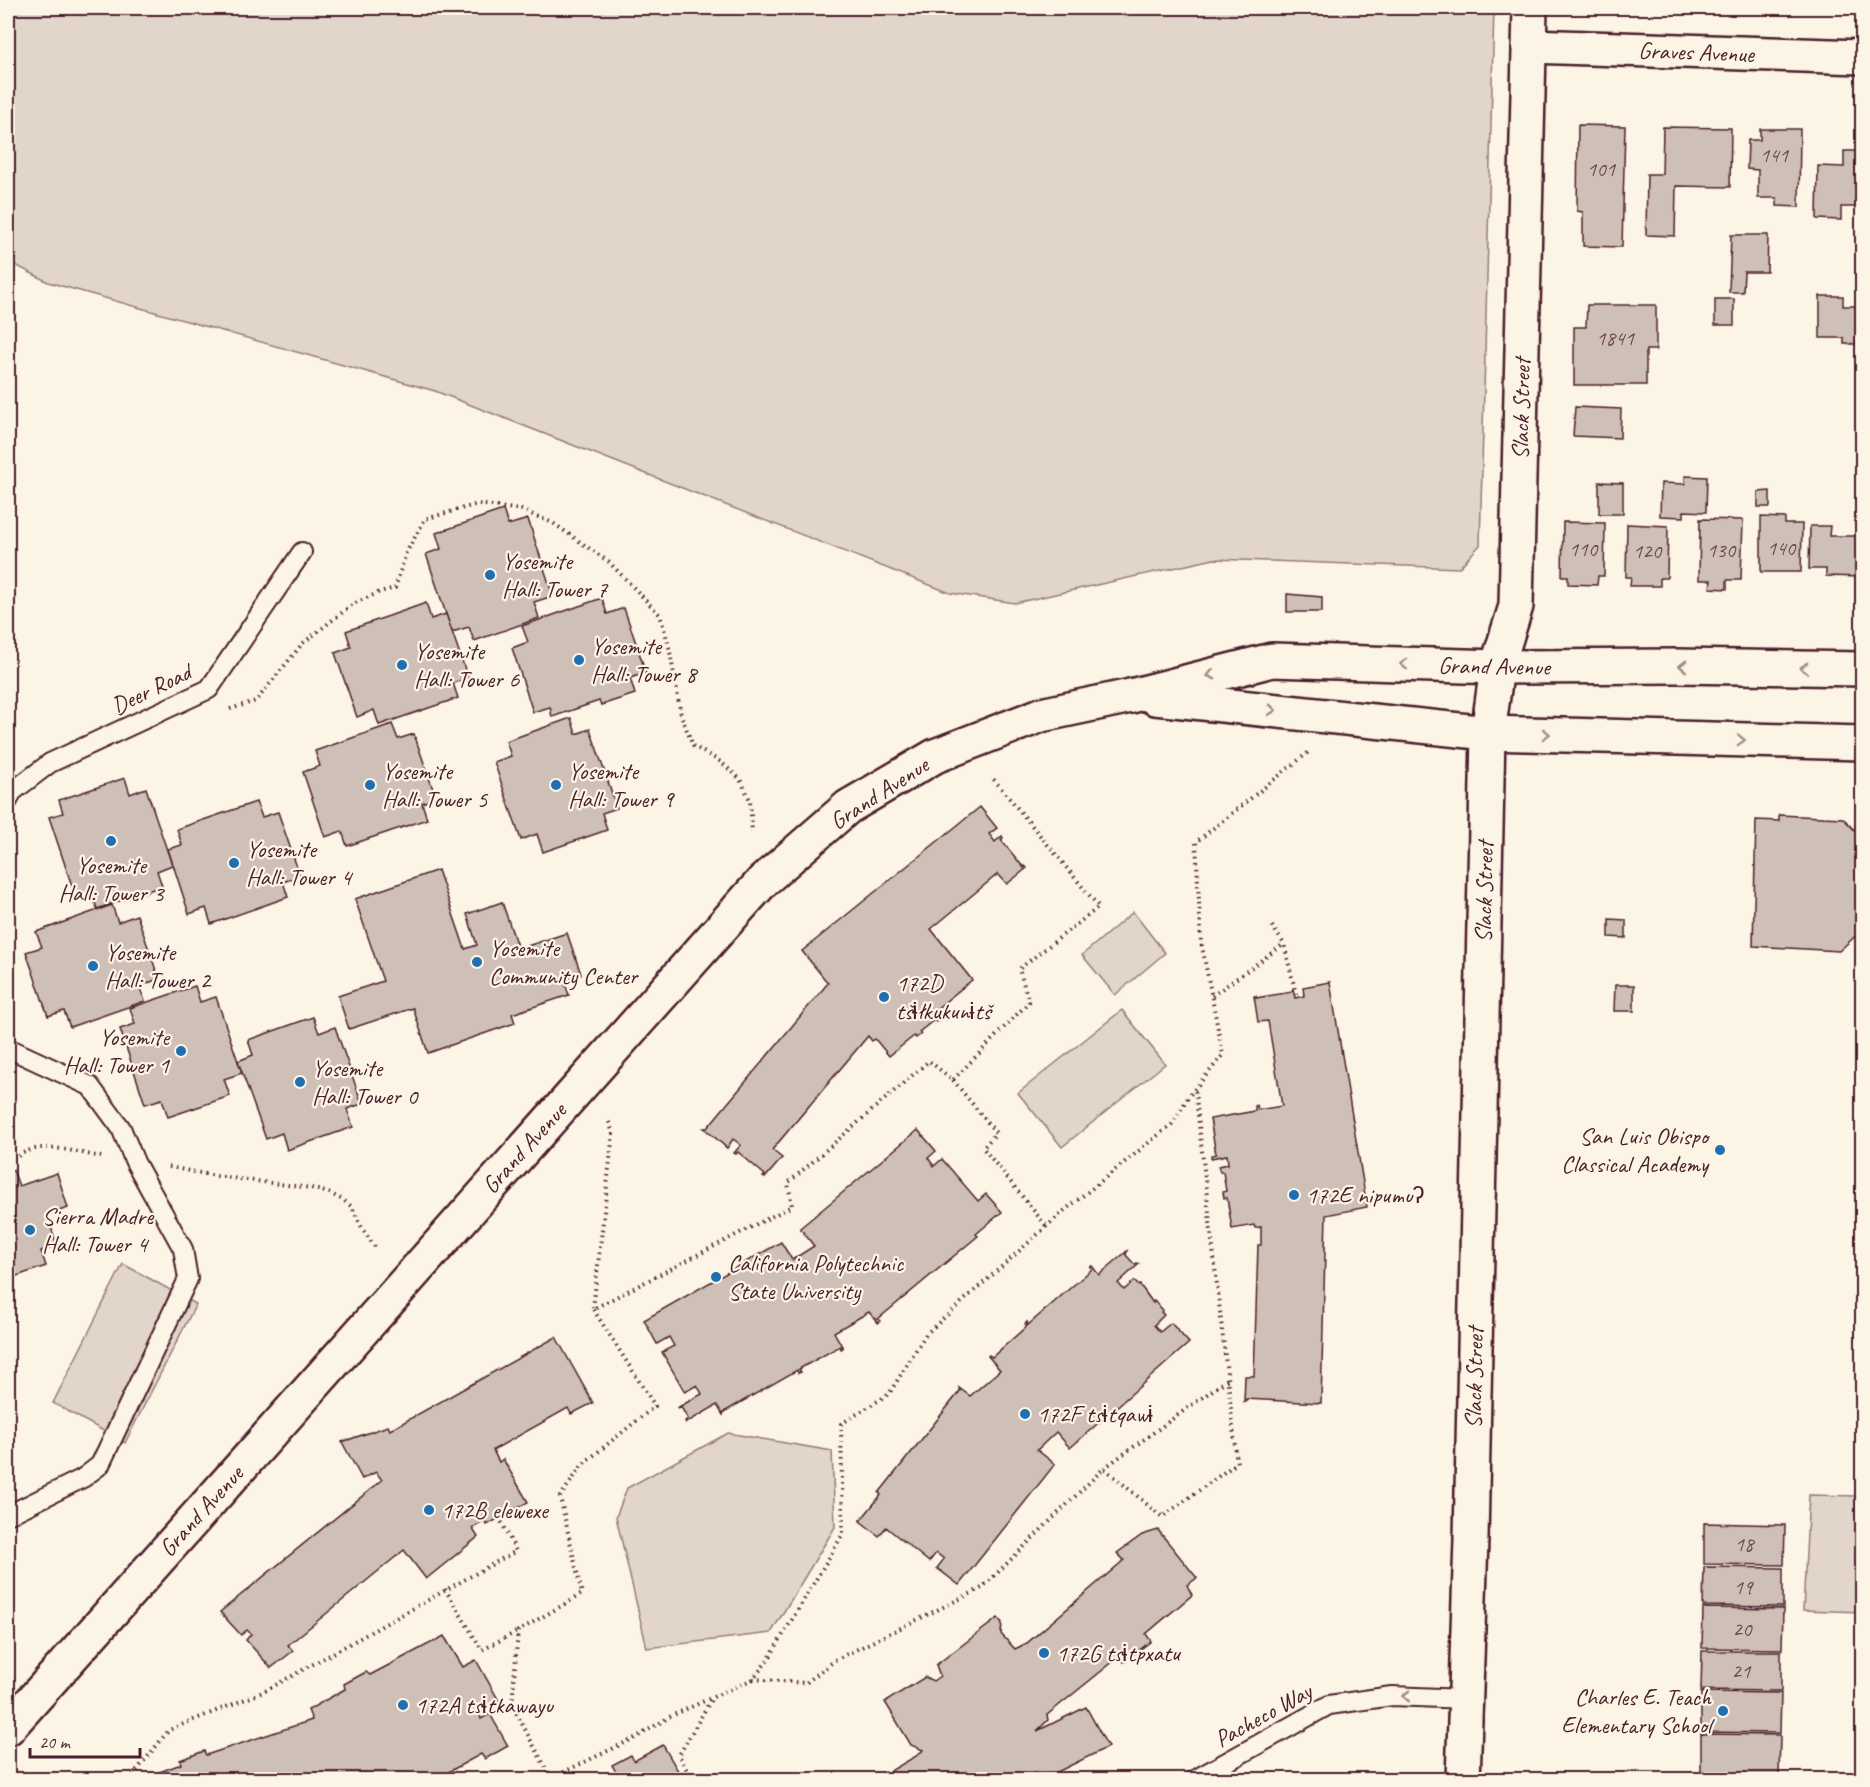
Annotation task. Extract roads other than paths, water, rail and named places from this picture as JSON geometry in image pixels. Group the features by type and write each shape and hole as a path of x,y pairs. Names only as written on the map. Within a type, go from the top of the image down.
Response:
{"street":[{"name":"Slack Street","path":"1463,1779 1471,1539 1488,733 1497,667 1516,606 1530,8"},
{"name":"Graves Avenue","path":"1529,46 1863,57"},
{"name":"Grand Avenue","path":"8,1728 763,881 848,807 935,756 1041,715 1131,696 1272,660 1497,667 1677,666 1863,669"},
{"name":"Grand Avenue","path":"1131,696 1488,733 1863,743"}],"lane":[{"name":"Deer Road","path":"8,801 12,792 50,763 209,689 302,552"},
{"path":"8,1048 90,1086 121,1128 135,1162 183,1249 188,1279 100,1465 83,1478 8,1515"},
{"name":"Pacheco Way","path":"1194,1779 1329,1705 1392,1696 1465,1699"}],"place":[{"name":"Yosemite Hall: Tower 7","path":"490,575"},
{"name":"Yosemite Hall: Tower 8","path":"579,660"},
{"name":"Yosemite Hall: Tower 6","path":"402,665"},
{"name":"Yosemite Hall: Tower 5","path":"370,785"},
{"name":"Yosemite Hall: Tower 9","path":"556,785"},
{"name":"Yosemite Hall: Tower 3","path":"111,841"},
{"name":"Yosemite Hall: Tower 4","path":"234,863"},
{"name":"Yosemite Community Center","path":"477,962"},
{"name":"Yosemite Hall: Tower 2","path":"93,966"},
{"name":"172D tšɨłkukunɨtš","path":"884,997"},
{"name":"Yosemite Hall: Tower 1","path":"181,1051"},
{"name":"Yosemite Hall: Tower 0","path":"300,1082"},
{"name":"San Luis Obispo Classical Academy","path":"1720,1150"},
{"name":"172E nipumuʔ","path":"1294,1195"},
{"name":"Sierra Madre Hall: Tower 4","path":"30,1230"},
{"name":"California Polytechnic State University","path":"716,1277"},
{"name":"172F tsɨtqawɨ","path":"1025,1414"},
{"name":"172B elewexe","path":"429,1510"},
{"name":"172G tsɨtpxatu","path":"1044,1653"},
{"name":"172A tsɨtkawayu","path":"403,1705"},
{"name":"Charles E. Teach Elementary School","path":"1723,1711"}]}
